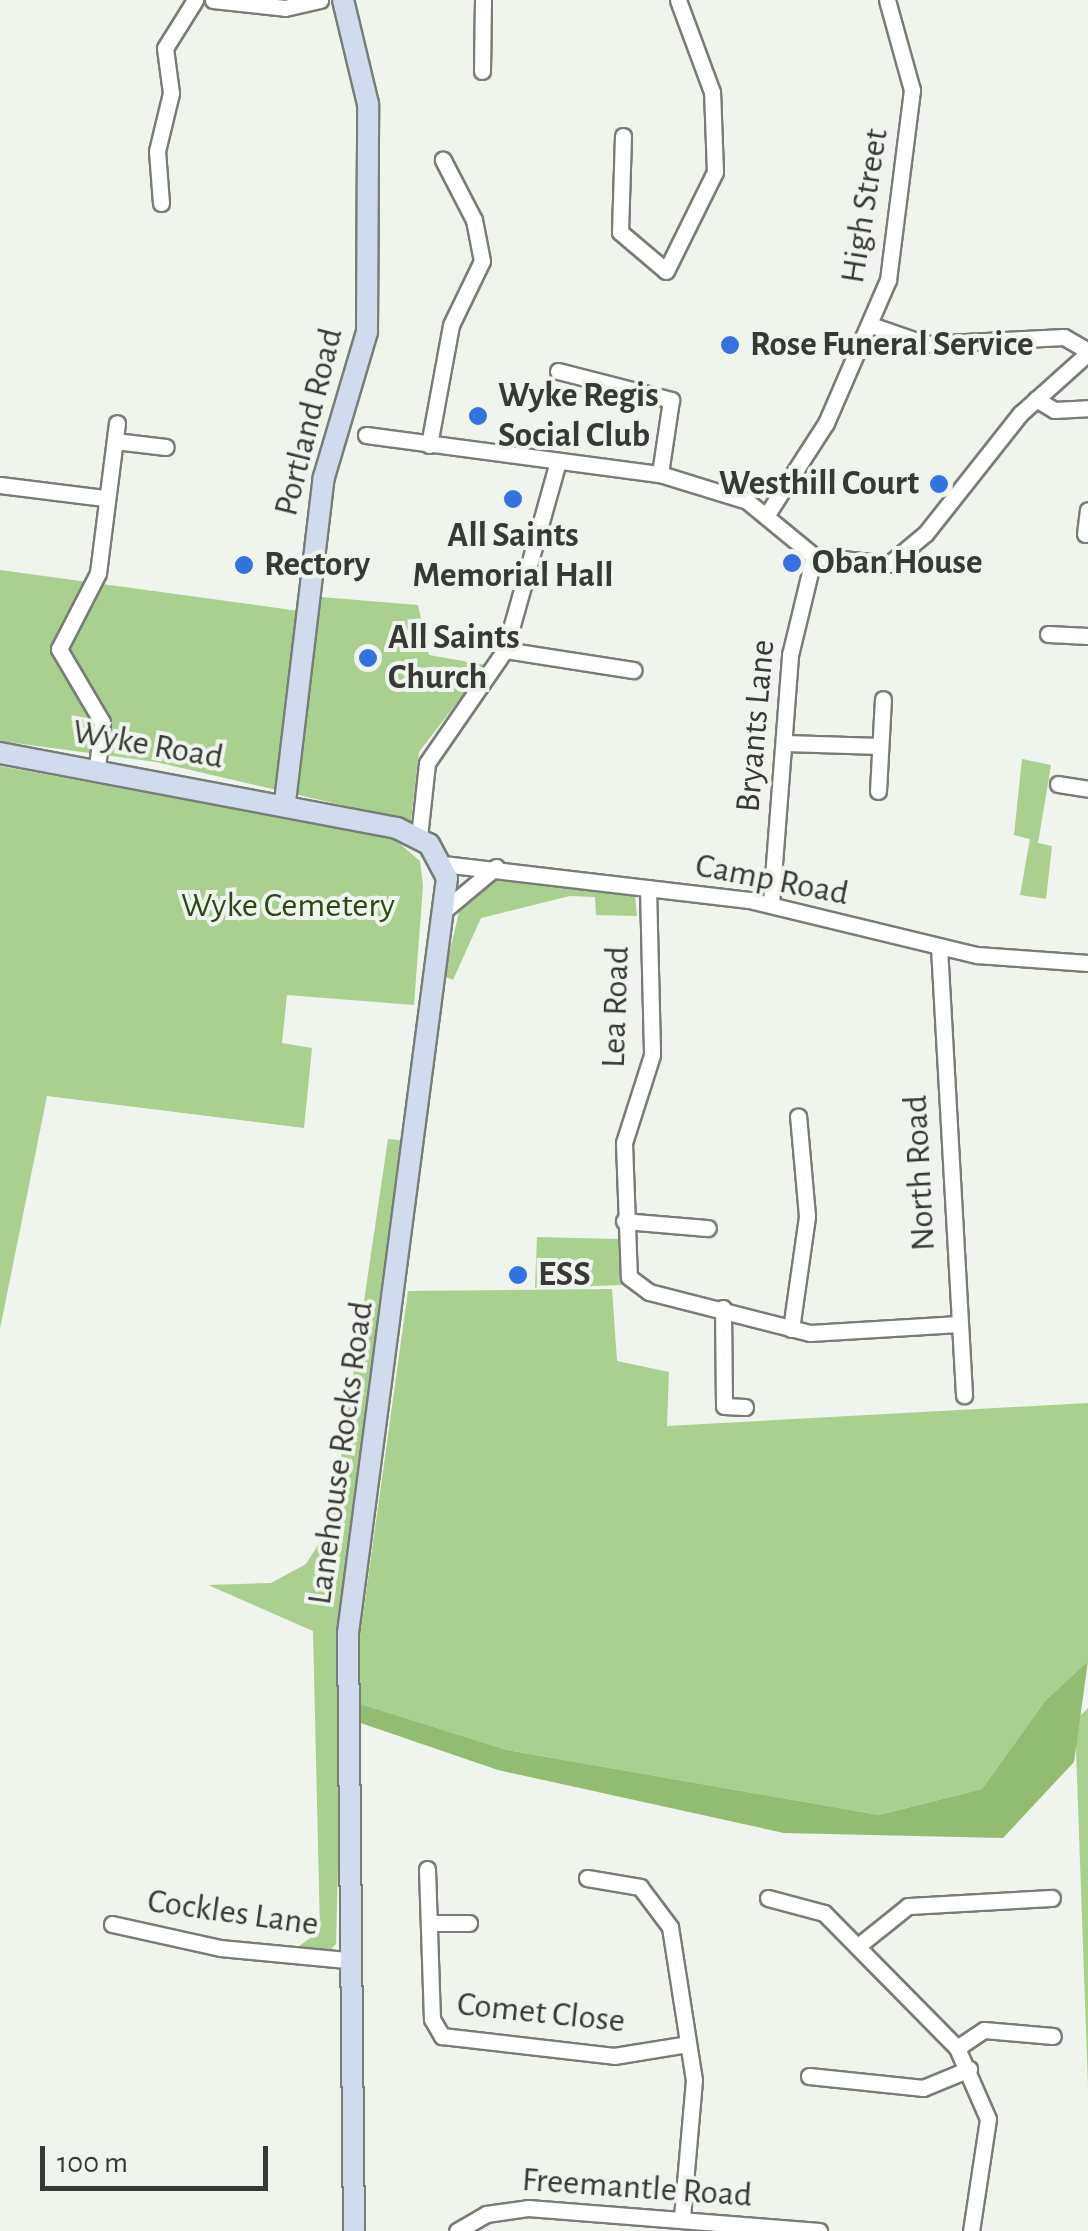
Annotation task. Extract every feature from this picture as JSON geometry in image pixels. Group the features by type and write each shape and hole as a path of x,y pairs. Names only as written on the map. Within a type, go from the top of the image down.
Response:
{"main road":[{"name":"Portland Road","path":"284,802 324,477 367,332 368,104 343,0"},
{"name":"Wyke Road","path":"0,752 284,802"},
{"path":"284,802 419,836 443,864"},
{"name":"Lanehouse Rocks Road","path":"354,2231 346,1960 348,1633 446,908 443,864"}],"street":[{"path":"160,203 156,151 171,93 165,48 195,0"},
{"path":"213,0 285,8 320,0"},
{"path":"482,71 483,0"},
{"path":"623,136 620,232 666,271 716,172 712,92 678,0"},
{"name":"High Street","path":"766,516 826,424 872,325 888,280 912,90 887,0"},
{"path":"430,444 451,325 482,260 474,220 442,160"},
{"path":"366,435 557,465 660,474 737,496 814,556 882,564 906,556 1036,399 1088,352 1064,337 926,344 872,325"},
{"path":"558,372 671,400 660,474"},
{"path":"1036,399 1049,409 1088,408"},
{"path":"97,768 102,722 58,649 98,573 104,498 117,424"},
{"path":"115,441 166,447"},
{"path":"419,836 427,762 505,650 557,465"},
{"path":"0,485 104,498"},
{"path":"1086,534 1088,510"},
{"name":"Bryants Lane","path":"771,904 798,600 814,556"},
{"path":"1048,634 1088,636"},
{"path":"505,650 633,670"},
{"path":"878,792 883,699"},
{"path":"785,743 880,746"},
{"path":"1058,784 1088,789"},
{"name":"Camp Road","path":"443,864 500,867 771,904 940,948 1088,962"},
{"path":"446,908 500,867"},
{"name":"Lea Road","path":"648,888 652,1055 626,1133 625,1270 649,1292 723,1308"},
{"name":"North Road","path":"940,948 964,1395"},
{"path":"791,1329 807,1216 798,1116"},
{"path":"624,1221 708,1228"},
{"path":"746,1406 724,1406 723,1308 791,1329 959,1324"},
{"name":"Comet Close","path":"428,1869 432,2019 446,2038 614,2056 687,2044"},
{"path":"587,1878 633,1884 663,1913 694,2089 682,2218"},
{"path":"768,1898 817,1909 958,2048 988,2118 971,2231"},
{"path":"858,1946 908,1906 1052,1898"},
{"path":"430,1923 469,1923"},
{"name":"Cockles Lane","path":"112,1924 220,1948 346,1960"},
{"path":"958,2048 984,2030 1054,2036"},
{"path":"809,2076 923,2088 969,2068"},
{"name":"Freemantle Road","path":"456,2231 497,2211 602,2211 820,2231"},
{"path":"600,2231 602,2211"}],"green space":[{"path":"0,570 299,611 309,596 418,605 429,655 486,665 419,752 411,821 156,762 0,741"},
{"path":"1022,759 1051,765 1038,843 1052,846 1046,899 1020,895 1030,839 1014,835"},
{"name":"Wyke Cemetery","path":"0,766 393,838 420,861 423,886 414,1005 287,995 282,1043 312,1048 304,1128 47,1096 0,1329"},
{"path":"489,877 635,895 637,916 596,915 595,897 570,896 481,918 453,980 444,976 460,908"},
{"path":"388,1139 408,1141 346,1559 336,1944 327,1953 295,1949 320,1931 313,1631 208,1585 271,1583 306,1564 331,1524"},
{"path":"537,1237 618,1239 622,1285 535,1288"},
{"path":"612,1289 617,1361 669,1372 667,1426 1088,1403 1088,1661 1045,1701 982,1789 879,1815 507,1750 351,1701 408,1291"},
{"path":"1088,1661 1074,1762 1003,1838 784,1833 498,1770 349,1719 351,1701 507,1750 879,1815 982,1789 1045,1701"},
{"path":"1088,1708 1088,2087 1075,1721"}],"place":[{"name":"Rose Funeral Service","path":"730,345"},
{"name":"Wyke Regis Social Club","path":"478,416"},
{"name":"Westhill Court","path":"939,484"},
{"name":"All Saints Memorial Hall","path":"513,499"},
{"name":"Oban House","path":"792,563"},
{"name":"Rectory","path":"244,565"},
{"name":"All Saints Church","path":"368,658"},
{"name":"ESS","path":"518,1275"}]}
